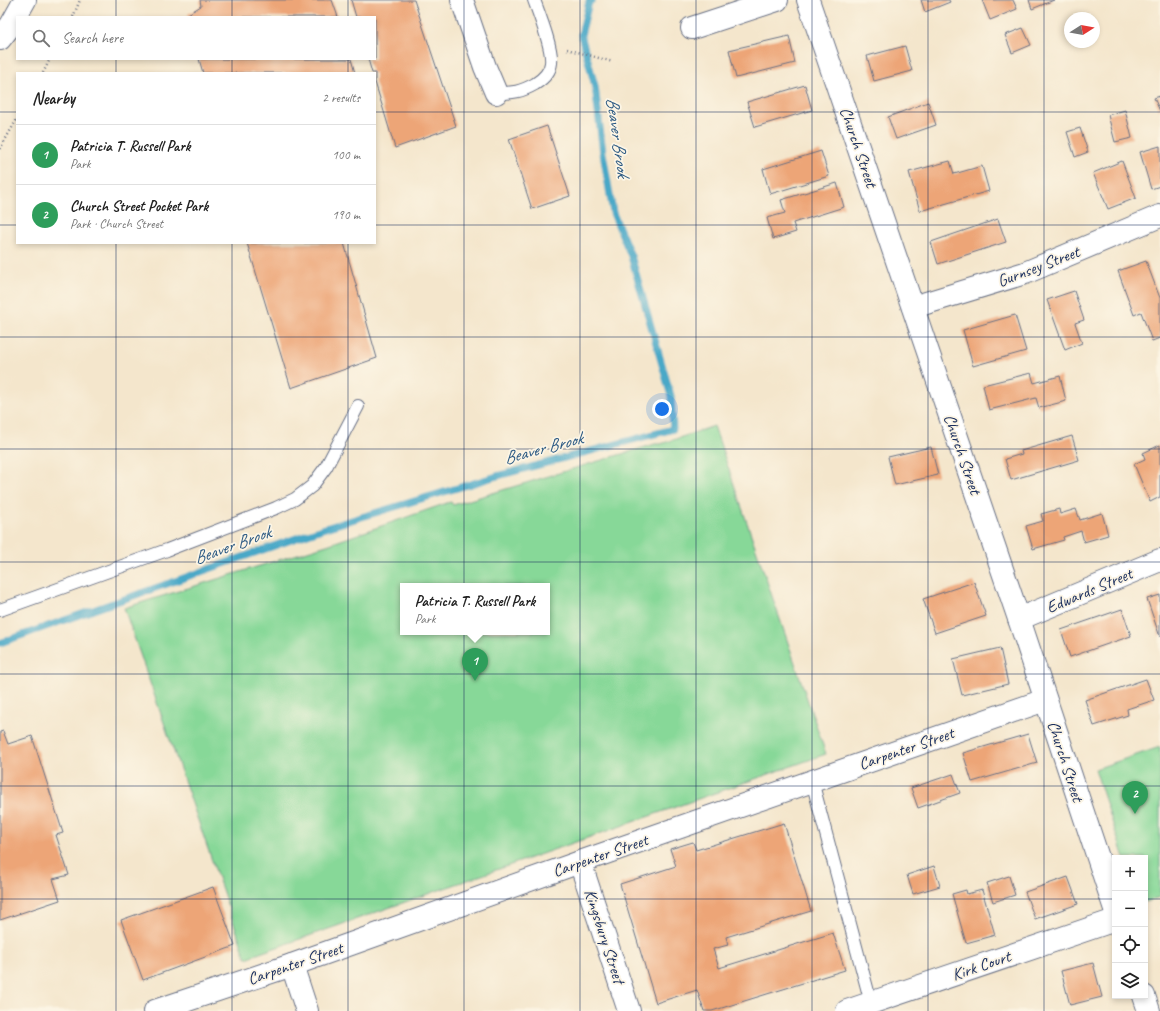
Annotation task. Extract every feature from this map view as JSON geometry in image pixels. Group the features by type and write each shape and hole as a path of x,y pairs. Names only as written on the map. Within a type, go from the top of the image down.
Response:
{"street":[{"path":"16,16 25,0"},
{"path":"462,0 485,66 496,92"},
{"path":"692,28 777,0"},
{"name":"Church Street","path":"808,0 1019,619 1112,900"},
{"path":"0,39 16,16"},
{"name":"Gurnsey Street","path":"913,307 1025,273 1160,216"},
{"name":"Edwards Street","path":"1019,619 1160,560"},
{"name":"Carpenter Street","path":"155,1011 292,965 580,862 1045,700"},
{"name":"Kingsbury Street","path":"580,862 629,1011"},
{"name":"Kirk Court","path":"847,1011 1112,921"},
{"path":"292,965 307,1011"},
{"path":"1145,999 1149,1011"}],"lane":[{"path":"496,92 514,93 526,89 547,76 551,63 550,51 534,0"},
{"path":"0,610 167,550 276,508 295,499 312,486 326,467 358,406"},
{"path":"812,781 871,1003"}],"path":[{"path":"73,16 80,0"},
{"path":"571,50 613,62"},
{"path":"44,72 50,60"},
{"path":"0,149 16,121"}],"green space":[{"path":"714,426 826,754 246,958 124,608 327,545 447,503 451,502 453,505 655,444 661,444"},
{"path":"1160,747 1160,897 1148,901 1148,855 1123,855 1095,769"}],"building":[{"path":"200,0 332,0 338,16 189,16 188,14 201,6"},
{"path":"351,0 414,0 456,126 395,148 376,85 376,72 372,72 368,60 376,60 376,16 356,16"},
{"path":"921,0 949,0 950,2 925,12"},
{"path":"982,0 1013,0 1017,9 990,20"},
{"path":"1029,0 1054,0 1032,9"},
{"path":"1023,28 1031,45 1012,53 1005,35"},
{"path":"789,36 795,63 736,78 729,50"},
{"path":"905,46 912,71 874,81 867,56"},
{"path":"199,60 351,60 355,72 203,72"},
{"path":"805,85 812,110 755,127 747,102"},
{"path":"1160,96 1160,111 1154,98"},
{"path":"928,102 936,125 896,139 888,117"},
{"path":"1125,110 1132,138 1115,142 1108,115"},
{"path":"547,126 570,196 532,209 509,139"},
{"path":"1080,128 1088,152 1075,157 1067,132"},
{"path":"1160,146 1160,186 1151,189 1140,152"},
{"path":"821,151 829,176 770,194 763,169"},
{"path":"950,161 954,174 982,166 989,191 920,211 909,172"},
{"path":"1122,161 1136,198 1108,209 1093,173"},
{"path":"837,183 844,207 793,223 796,232 773,239 767,218 785,213 781,200"},
{"path":"998,219 1006,242 938,264 931,242"},
{"path":"247,244 344,244 377,358 291,388"},
{"path":"1146,261 1160,298 1160,338 1152,341 1141,312 1134,315 1118,271"},
{"path":"1074,291 1084,320 1075,323 1082,343 1065,350 1047,300"},
{"path":"1015,315 1026,351 973,366 963,330"},
{"path":"1031,373 1034,383 1060,376 1066,401 1039,408 1036,398 989,410 983,385"},
{"path":"1072,436 1079,460 1011,480 1005,459 1022,454 1021,451"},
{"path":"1160,445 1160,497 1150,502 1134,464 1145,459 1143,453"},
{"path":"931,447 938,475 895,485 888,457"},
{"path":"1059,509 1060,514 1076,509 1080,520 1102,513 1108,535 1084,542 1081,531 1063,537 1064,540 1033,549 1026,526 1043,521 1041,514"},
{"path":"974,582 986,616 935,633 923,599"},
{"path":"1160,595 1160,637 1147,599"},
{"path":"1122,609 1131,636 1070,657 1061,630"},
{"path":"1000,648 1008,684 962,695 953,659"},
{"path":"1146,679 1154,700 1127,709 1128,715 1094,726 1085,700"},
{"path":"3,731 8,744 32,736 63,833 56,835 69,875 53,879 60,900 0,920 0,732"},
{"path":"1028,734 1037,763 972,782 963,753"},
{"path":"953,774 960,793 918,808 911,788"},
{"path":"784,823 811,911 726,937 728,945 713,949 719,968 833,933 845,970 712,1011 704,1011 697,990 656,1003 620,884 676,866 670,849 693,842 696,850"},
{"path":"934,866 940,886 913,894 907,875"},
{"path":"1009,876 1015,895 993,902 987,883"},
{"path":"1068,877 1078,904 1035,919 1025,892"},
{"path":"213,887 235,946 143,980 121,920"},
{"path":"966,890 967,894 982,890 995,935 966,943 952,894"},
{"path":"1093,963 1102,997 1070,1005 1061,971"}],"waterway":[{"name":"Beaver Brook","path":"0,643 322,529 497,476 673,429 671,396 631,256 613,213 603,153 595,86 581,35 589,2 592,0"}],"place":[{"name":"Patricia T. Russell Park","path":"475,681"},
{"name":"Church Street Pocket Park","path":"1135,814"}]}
